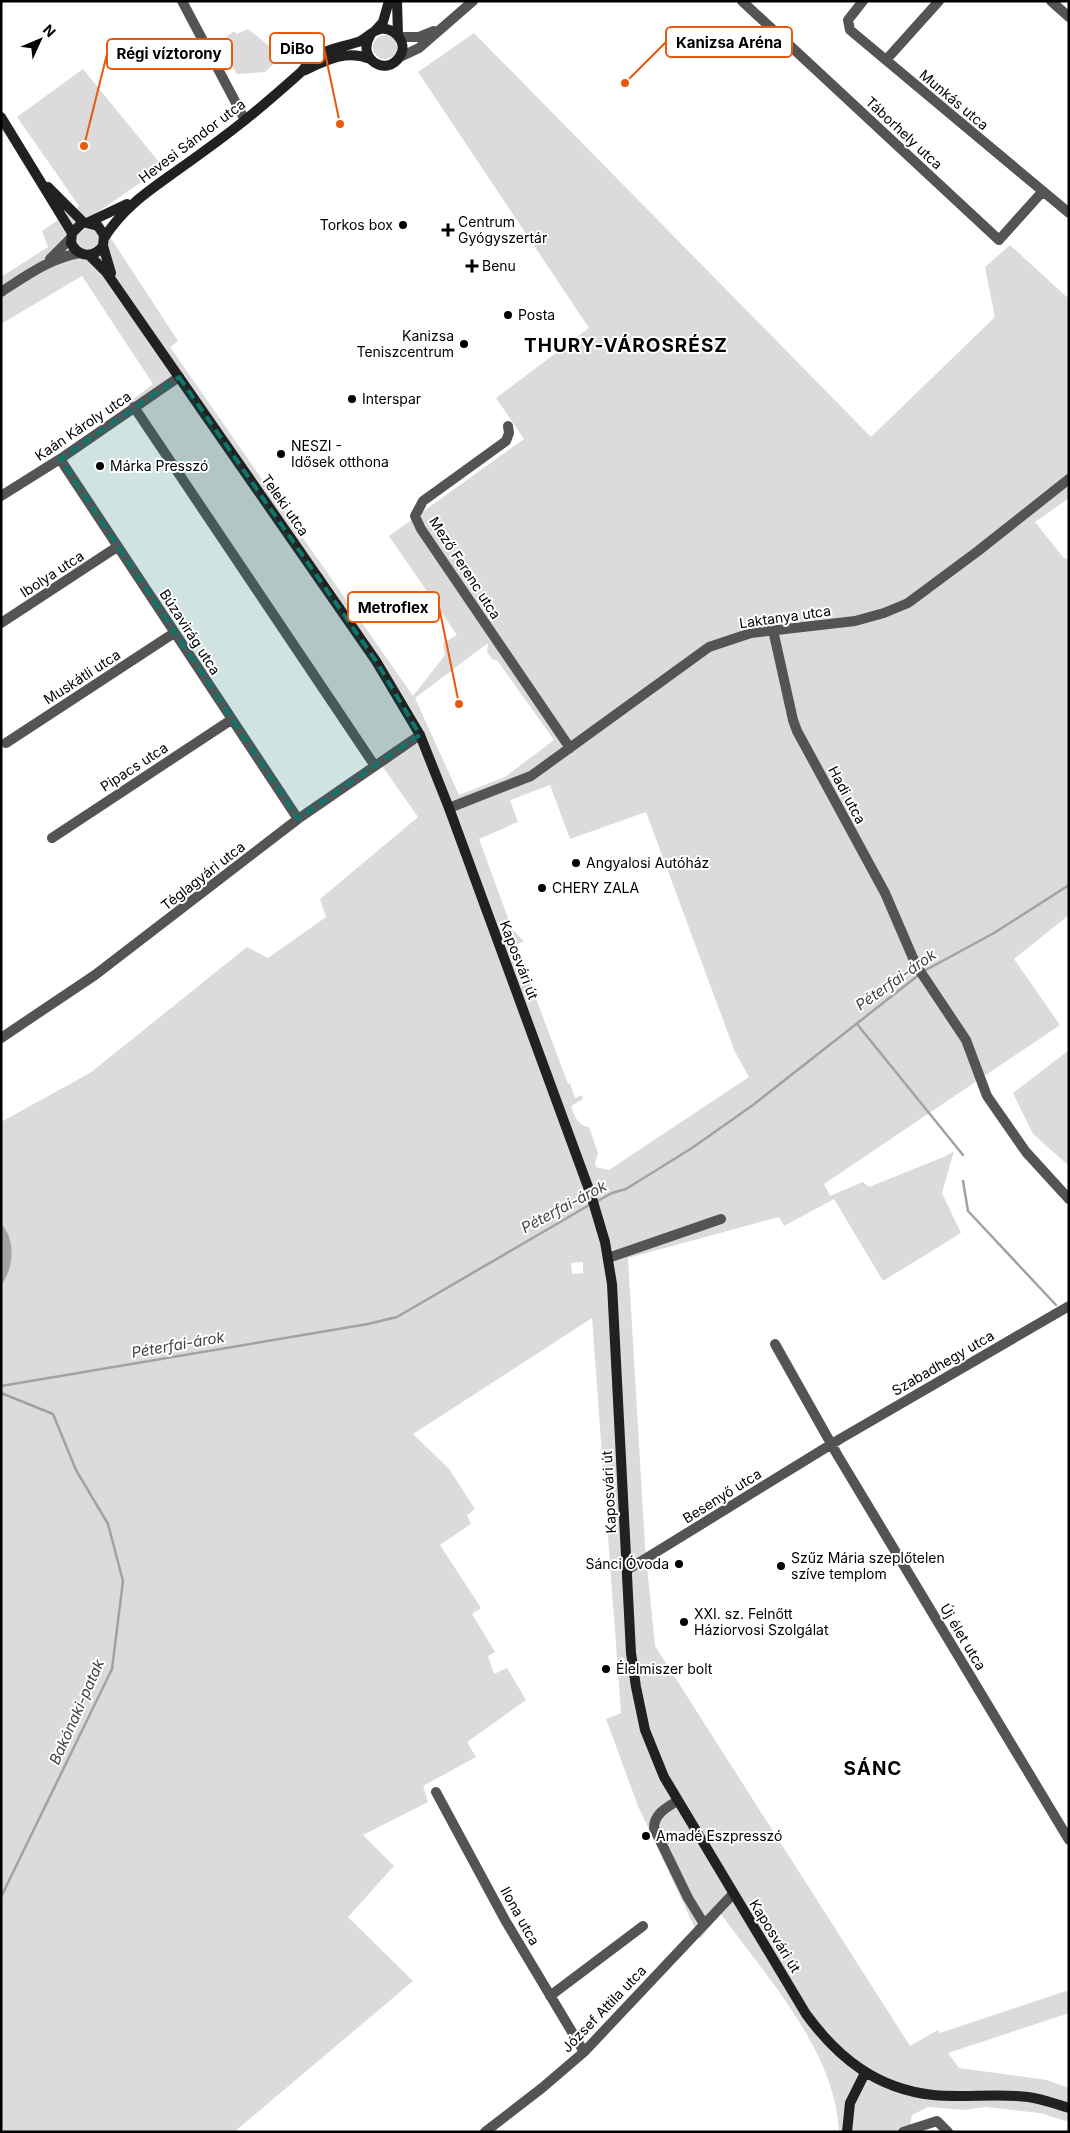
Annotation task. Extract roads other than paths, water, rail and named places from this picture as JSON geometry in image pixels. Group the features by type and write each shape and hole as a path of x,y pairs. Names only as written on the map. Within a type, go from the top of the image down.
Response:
{"main road":[{"path":"389,1 383,22 372,34 366,47 370,59 374,63 385,66 396,61 400,57 402,49 398,36 397,1"},
{"path":"372,34 384,29 398,36"},
{"name":"Hevesi Sándor utca","path":"103,242 133,202 245,120 302,71 307,63 320,54 340,46 358,42 372,34"},
{"name":"Hevesi Sándor utca","path":"302,71 339,56 359,56 370,59"},
{"path":"1,117 45,185 71,235 74,248 84,254 95,253 103,242 98,226 86,222 45,185"},
{"path":"71,235 86,222 133,202"},
{"name":"Teleki utca","path":"103,242 107,264 121,294"},
{"name":"Teleki utca","path":"84,254 103,269 179,377 376,661 420,735"},
{"name":"Kaposvári út","path":"420,735 449,808 591,1196 608,1258 614,1312 632,1652 638,1702 656,1759 677,1801 733,1894 823,2037 838,2052 865,2073 888,2084 936,2095 1028,2097 1069,2108"},
{"path":"847,2132 850,2103 865,2073"}],"street":[{"path":"182,1 245,120"},
{"path":"400,57 419,48 473,1"},
{"name":"Táborhely utca","path":"742,1 999,240 1043,191"},
{"name":"Munkás utca","path":"863,1 848,20 848,26 862,41 951,117 1069,213"},
{"path":"886,60 939,1"},
{"path":"1051,1 1069,17"},
{"path":"398,36 419,37 439,29"},
{"path":"44,265 71,235"},
{"path":"1,292 62,256 84,254"},
{"name":"Kaán Károly utca","path":"1,496 60,459 179,377"},
{"path":"134,407 375,766"},
{"name":"Mező Ferenc utca","path":"508,426 509,433 506,441 423,501 415,516 421,529 570,748"},
{"name":"Búzavirág utca","path":"60,459 298,819"},
{"name":"Laktanya utca","path":"449,808 520,782 570,748 703,650 741,636 772,630 855,621 884,613 908,603 932,587 1069,479"},
{"name":"Ibolya utca","path":"1,623 117,547"},
{"name":"Hadi utca","path":"772,630 797,731 885,893 916,965 924,980 966,1040 981,1083 999,1115 1026,1152 1069,1199"},
{"name":"Muskátli utca","path":"6,743 174,633"},
{"name":"Pipacs utca","path":"52,838 231,720"},
{"name":"Téglagyári utca","path":"1,1038 114,962 298,819 420,735"},
{"path":"608,1258 721,1219"},
{"name":"Szabadhegy utca","path":"832,1444 1069,1306"},
{"name":"Új élet utca","path":"775,1344 832,1444 1069,1840"},
{"name":"Besenyő utca","path":"627,1570 832,1444"},
{"name":"Ilona utca","path":"436,1792 506,1920 584,2052"},
{"path":"677,1801 659,1814 655,1819 654,1828 688,1898 704,1924"},
{"name":"József Attila utca","path":"485,2132 542,2088 584,2052 733,1894"},
{"path":"550,1996 643,1926"},
{"path":"903,2132 936,2122 948,2132"}],"waterway":[{"name":"Péterfai-árok","path":"924,971 994,933 1069,885"},
{"name":"Péterfai-árok","path":"596,1202 612,1193 626,1189 692,1148 753,1105 920,974"},
{"path":"857,1024 963,1155"},
{"path":"963,1181 968,1211 1056,1305"},
{"name":"Péterfai-árok","path":"1,1386 368,1324 397,1317 591,1204"},
{"name":"Bakónaki-patak","path":"1,1393 53,1414 76,1470 108,1524 123,1581 112,1669 1,1897"}],"place":[{"name":"Kanizsa Aréna","path":"625,83"},
{"name":"DiBo","path":"340,124"},
{"name":"Régi víztorony","path":"84,146"},
{"name":"Torkos box","path":"403,225"},
{"name":"Centrum Gyógyszertár","path":"448,230"},
{"name":"Benu","path":"472,266"},
{"name":"Posta","path":"508,315"},
{"name":"Kanizsa Teniszcentrum","path":"464,344"},
{"name":"Interspar","path":"352,399"},
{"name":"NESZI - Idősek otthona","path":"281,454"},
{"name":"Márka Presszó","path":"100,466"},
{"name":"Metroflex","path":"459,704"},
{"name":"Angyalosi Autóház","path":"576,863"},
{"name":"CHERY ZALA","path":"542,888"},
{"name":"Sánci Óvoda","path":"679,1564"},
{"name":"Szűz Mária szeplőtelen szíve templom","path":"781,1566"},
{"name":"XXI. sz. Felnőtt Háziorvosi Szolgálat","path":"684,1622"},
{"name":"Élelmiszer bolt","path":"606,1669"},
{"name":"Amadé Eszpresszó","path":"646,1836"}],"district":[{"name":"THURY-VÁROSRÉSZ","path":"626,345"},
{"name":"SÁNC","path":"873,1768"}]}
